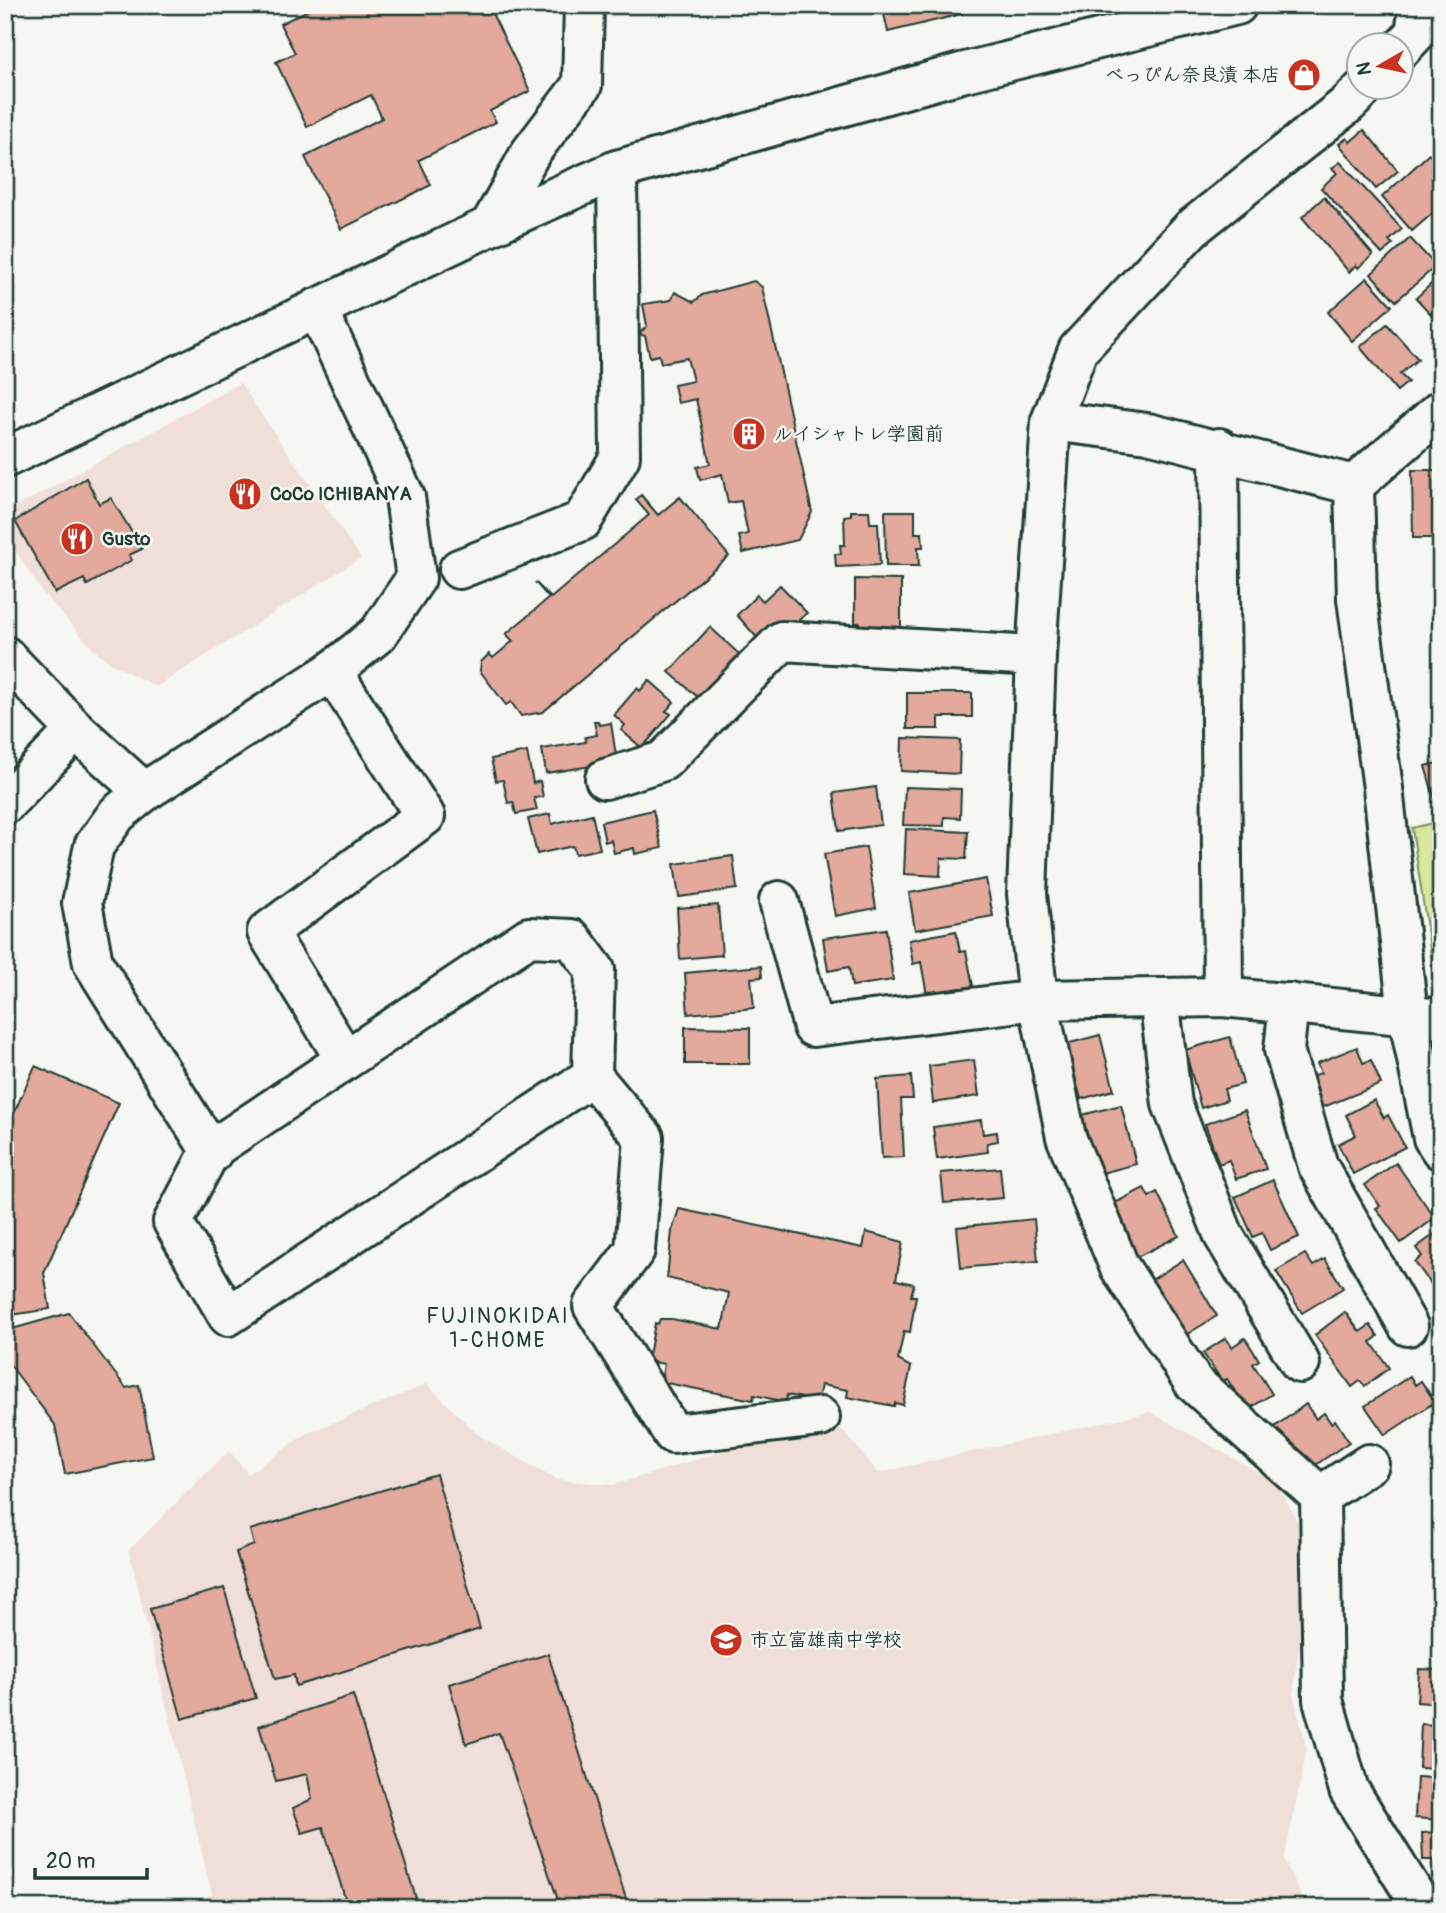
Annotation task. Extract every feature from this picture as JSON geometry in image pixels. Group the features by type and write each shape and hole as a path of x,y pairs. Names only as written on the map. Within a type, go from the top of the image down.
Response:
{"street":[{"path":"490,226 531,152 582,85 584,5"},
{"path":"5,458 490,226 617,170 961,73 1237,5"},
{"path":"1414,35 1419,5"},
{"path":"1436,5 1441,28"},
{"path":"1350,102 1191,229 1078,350 1051,421 1036,656 1027,894 1038,1000 1066,1137 1119,1266 1194,1383 1320,1496 1323,1700 1349,1790 1426,1905"},
{"path":"459,569 582,521 620,457 617,170"},
{"path":"212,1151 93,963 82,903 94,846 117,814 144,792 332,671 378,634 416,578 405,497 317,309"},
{"path":"1354,485 1441,411"},
{"path":"1051,421 1148,433 1219,448 1354,485"},
{"path":"1219,448 1223,997"},
{"path":"1354,485 1357,599 1383,788 1424,1017 1433,1138 1441,1150"},
{"path":"605,779 663,761 782,640 1036,656"},
{"path":"5,656 76,730 144,792"},
{"path":"332,671 425,816 267,932 345,1059"},
{"path":"5,804 76,730"},
{"path":"779,901 813,1027 1038,1000 1159,998 1223,997 1424,1017"},
{"path":"592,1076 228,1316 173,1222 212,1151 529,937 572,939 595,970 592,1076 643,1138 635,1250 593,1306 673,1434 820,1417"},
{"path":"1159,998 1172,1104 1224,1236 1300,1363"},
{"path":"1289,1003 1284,1050 1318,1166 1408,1326"},
{"path":"1320,1496 1369,1464"}],"shaded area":[{"path":"240,383 361,558 156,687 112,664 93,649 42,592 5,534 5,513"},
{"name":"市立富雄南中学校","path":"427,1384 477,1434 556,1480 613,1485 793,1430 841,1428 878,1473 1150,1412 1276,1482 1302,1530 1308,1585 1293,1694 1307,1749 1284,1860 1307,1908 177,1908 212,1895 129,1550 229,1451 248,1474 306,1434"}],"green space":[{"path":"1441,821 1441,990 1436,989 1412,828"}],"building":[{"path":"318,5 488,5 530,91 490,111 496,122 419,160 431,185 341,229 305,157 382,118 371,95 307,127 276,62 295,53 280,24"},
{"path":"882,5 960,5 962,14 888,32"},
{"path":"1364,130 1398,171 1376,189 1339,144 1347,138 1350,142"},
{"path":"1429,154 1441,166 1441,206 1412,231 1382,197"},
{"path":"1340,162 1402,229 1389,241 1393,244 1382,254 1321,188 1337,173 1332,168"},
{"path":"1324,197 1373,255 1349,272 1302,217"},
{"path":"1410,238 1436,266 1396,301 1371,274"},
{"path":"1441,275 1441,325 1416,298"},
{"path":"1367,278 1392,306 1352,341 1328,312"},
{"name":"ルイシャトレ学園前","path":"754,281 762,287 812,512 798,540 743,553 739,536 748,534 741,501 728,503 722,474 700,480 697,467 710,464 696,399 678,403 674,385 693,381 687,358 661,363 659,355 650,357 645,336 639,334 647,326 643,304 671,300 675,292 694,302 702,295"},
{"path":"1387,324 1418,359 1400,374 1408,382 1397,391 1360,347"},
{"path":"1412,470 1441,470 1441,538 1413,538"},
{"path":"86,478 99,504 111,498 142,549 129,555 132,560 87,585 84,579 55,593 15,521"},
{"path":"641,495 658,515 680,497 729,556 543,712 521,716 511,702 506,705 480,671 481,662 489,654 493,658 513,641 506,634 549,598 535,582 551,598 649,515 636,500"},
{"path":"851,511 869,511 870,523 878,523 880,565 836,567 835,554 841,554 840,545 845,545 844,516 851,515"},
{"path":"885,511 915,511 915,533 922,533 923,547 918,547 919,566 886,566"},
{"path":"855,579 901,580 901,628 860,628 860,623 855,623"},
{"path":"780,585 807,613 793,625 789,621 773,636 759,640 737,615 757,595 763,601"},
{"path":"710,627 739,654 699,698 669,672"},
{"path":"649,680 674,702 666,711 671,714 642,748 621,730 625,725 614,715 637,688 640,691"},
{"path":"907,693 972,693 972,717 939,717 939,729 907,729"},
{"path":"594,721 598,721 599,725 611,723 616,756 597,759 598,765 546,773 542,749 586,742 585,737 597,735"},
{"path":"902,738 960,740 959,774 901,771"},
{"path":"527,752 533,783 540,781 543,797 534,798 537,810 516,814 513,802 508,803 503,780 496,781 491,759"},
{"path":"1441,762 1441,802 1436,804 1425,766"},
{"path":"876,787 881,825 839,831 834,793"},
{"path":"905,787 961,789 960,818 944,817 944,826 903,825"},
{"path":"653,810 662,848 635,854 634,848 614,853 611,840 605,842 601,822"},
{"path":"550,814 552,824 592,814 600,849 575,854 573,846 537,854 528,819"},
{"path":"906,829 968,832 966,859 941,858 940,876 904,874"},
{"path":"866,847 876,908 835,916 824,854"},
{"path":"733,856 737,889 679,897 674,864"},
{"path":"986,879 993,916 915,930 909,893"},
{"path":"718,905 722,955 680,959 677,908"},
{"path":"886,929 893,980 852,986 849,967 828,971 823,938"},
{"path":"956,931 960,952 966,951 973,986 927,995 921,962 913,964 909,940"},
{"path":"761,966 762,977 751,978 754,1008 688,1014 685,973"},
{"path":"685,1027 750,1028 750,1064 685,1064"},
{"path":"1100,1035 1114,1090 1081,1099 1066,1044"},
{"path":"1230,1037 1243,1084 1224,1089 1227,1100 1201,1108 1185,1050"},
{"path":"1357,1047 1363,1063 1371,1060 1381,1084 1321,1108 1309,1077 1321,1073 1317,1063"},
{"path":"974,1060 979,1096 933,1103 929,1066"},
{"path":"35,1066 119,1103 44,1273 50,1309 5,1316 5,1133"},
{"path":"911,1076 913,1099 901,1099 904,1157 882,1158 877,1079"},
{"path":"1374,1100 1384,1118 1388,1115 1405,1147 1353,1174 1338,1144 1356,1135 1346,1115"},
{"path":"1121,1105 1136,1164 1098,1174 1082,1115"},
{"path":"1245,1110 1266,1169 1236,1179 1229,1160 1219,1164 1205,1124"},
{"path":"981,1120 983,1134 997,1132 998,1141 987,1143 988,1152 937,1159 933,1127"},
{"path":"1396,1163 1435,1218 1401,1243 1376,1208 1380,1206 1365,1185"},
{"path":"1000,1168 1003,1198 944,1203 941,1173"},
{"path":"1273,1180 1299,1237 1270,1250 1262,1233 1253,1237 1235,1197"},
{"path":"1144,1188 1149,1197 1157,1192 1179,1236 1137,1257 1111,1205"},
{"path":"679,1209 863,1248 866,1232 903,1242 896,1280 914,1284 911,1296 916,1296 910,1332 904,1331 898,1360 911,1367 903,1405 895,1403 894,1406 847,1397 848,1390 821,1385 818,1401 787,1395 786,1402 754,1395 753,1400 661,1382 664,1364 648,1361 655,1323 658,1324 660,1319 672,1319 722,1329 729,1293 667,1278 672,1231"},
{"path":"1034,1219 1038,1261 961,1268 957,1227"},
{"path":"1440,1230 1441,1298 1415,1262 1422,1256 1416,1248"},
{"path":"1305,1254 1313,1266 1325,1259 1343,1288 1302,1313 1276,1271"},
{"path":"1183,1260 1217,1316 1184,1336 1150,1281"},
{"path":"1345,1312 1360,1332 1370,1325 1378,1336 1371,1342 1389,1368 1365,1386 1360,1381 1352,1387 1315,1335"},
{"path":"69,1313 126,1388 139,1385 153,1457 65,1474 55,1425 5,1358 5,1331"},
{"path":"1226,1338 1232,1347 1245,1338 1259,1360 1253,1364 1272,1394 1247,1410 1227,1379 1222,1381 1203,1353"},
{"path":"1410,1376 1415,1385 1421,1381 1435,1402 1385,1435 1365,1406"},
{"path":"1306,1404 1316,1419 1324,1413 1331,1423 1335,1420 1349,1442 1307,1471 1272,1429"},
{"path":"436,1474 480,1629 296,1686 294,1675 275,1679 236,1552 254,1545 250,1530"},
{"path":"224,1588 256,1698 182,1719 150,1609"},
{"path":"548,1654 629,1908 561,1908 499,1733 466,1744 449,1684"},
{"path":"1419,1669 1441,1670 1441,1704 1417,1702"},
{"path":"353,1695 419,1908 348,1908 323,1827 302,1833 293,1808 312,1799 307,1774 276,1781 259,1726"},
{"path":"1421,1724 1435,1725 1435,1738 1441,1738 1441,1769 1419,1768"},
{"path":"1417,1777 1434,1778 1432,1803 1441,1804 1441,1820 1415,1818"},
{"path":"1441,1832 1441,1860 1423,1860 1422,1833"}],"place":[{"name":"べっぴん奈良漬 本店","path":"1304,75"},
{"name":"ルイシャトレ学園前","path":"749,434"},
{"name":"CoCo ICHIBANYA","path":"245,494"},
{"name":"Gusto","path":"77,539"},
{"name":"市立富雄南中学校","path":"726,1640"}],"district":[{"name":"FUJINOKIDAI 1-CHOME","path":"498,1328"}]}
